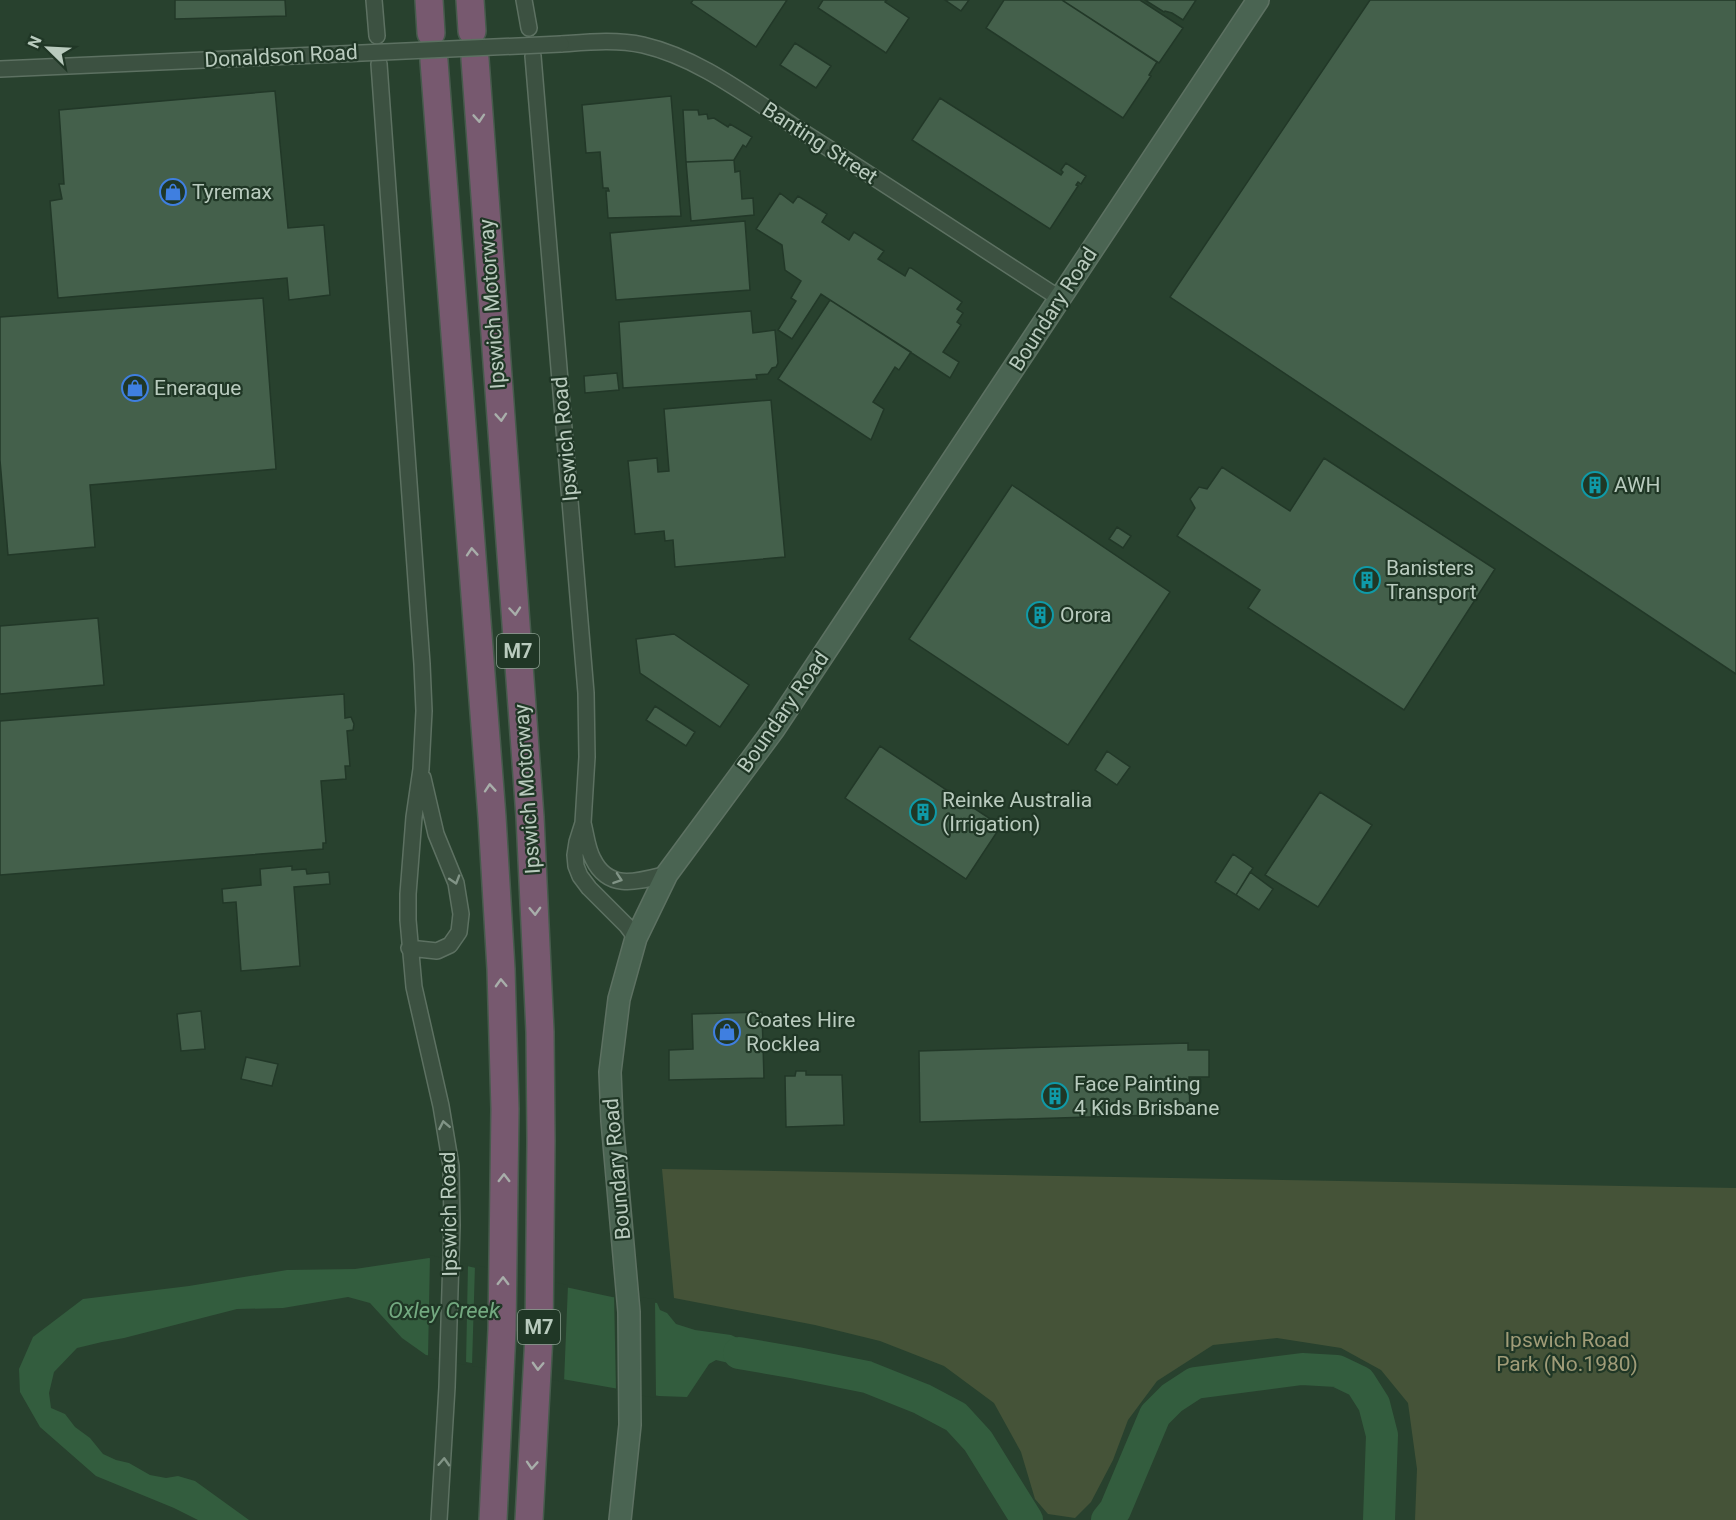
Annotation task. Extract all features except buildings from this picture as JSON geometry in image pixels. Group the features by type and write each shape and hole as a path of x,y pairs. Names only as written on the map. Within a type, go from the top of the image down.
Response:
{"highway":[{"path":"429,0 431,33"},
{"path":"470,0 472,31"},
{"name":"Ipswich Motorway","path":"475,59 531,839 540,1032 540,1244 536,1411 529,1520"},
{"name":"Ipswich Motorway","path":"434,61 493,829 501,969 505,1109 504,1236 499,1402 492,1520"}],"main road":[{"name":"Boundary Road","path":"620,1520 630,1425 630,1312 612,1121 610,1072 619,999 636,938 667,874 774,729 1258,0"}],"street":[{"path":"374,0 377,36"},
{"path":"524,0 529,28"},
{"name":"Banting Street","path":"561,44 622,42 643,45 698,66 1059,298"},
{"name":"Donaldson Road","path":"0,69 561,44"},
{"name":"Ipswich Road","path":"533,56 586,693 587,757 583,823 577,842 576,866 589,888 636,938"},
{"name":"Ipswich Road","path":"379,64 419,603 423,711 421,769 408,894 409,948 420,1018 447,1138 451,1166 452,1225 447,1387 440,1520"},
{"name":"Ipswich Road","path":"409,948 435,951 444,949 450,945 459,932 461,914 456,883 434,826 421,769"},
{"name":"Ipswich Road","path":"583,823 593,860 601,871 611,878 633,883 667,874"}],"green space":[{"name":"Ipswich Road Park (No.1980)","path":"662,1169 1736,1188 1736,1520 1415,1520 1417,1469 1408,1403 1381,1370 1341,1348 1277,1338 1213,1345 1157,1381 1128,1420 1113,1460 1091,1502 1075,1518 1048,1514 1035,1499 1021,1452 994,1403 944,1366 880,1341 815,1325 674,1298"}],"water":[{"name":"Oxley Creek","path":"429,1258 612,1297 657,1303 660,1310 667,1313 676,1324 695,1330 731,1335 746,1342 783,1350 780,1375 716,1360 709,1364 687,1397 659,1396 426,1355 402,1338 370,1303 348,1297 283,1308 237,1309 77,1348 54,1372 49,1393 51,1408 65,1414 103,1454 129,1463 150,1475 166,1478 178,1476 195,1481 249,1520 198,1520 96,1476 40,1427 20,1392 19,1369 33,1337 83,1299 189,1286 287,1270 355,1269"}],"pier":[{"path":"430,1255 468,1264 466,1365 428,1358"},
{"path":"475,1265 568,1285 564,1382 472,1366"},
{"path":"614,1294 655,1299 656,1398 616,1391"}],"waterway":[{"name":"Oxley Creek","path":"739,1353 867,1377 922,1399 956,1417 978,1441 1027,1520"},
{"name":"Oxley Creek","path":"1107,1520 1115,1510 1155,1415 1172,1398 1195,1383 1302,1369 1337,1371 1360,1382 1374,1404 1382,1435 1379,1520"},
{"path":"1014,1520 1016,1504"}],"place":[{"name":"Tyremax","path":"173,192"},
{"name":"Eneraque","path":"135,388"},
{"name":"AWH","path":"1595,485"},
{"name":"Banisters Transport","path":"1367,580"},
{"name":"Orora","path":"1040,615"},
{"name":"Reinke Australia (Irrigation)","path":"923,812"},
{"name":"Coates Hire Rocklea","path":"727,1032"},
{"name":"Face Painting 4 Kids Brisbane","path":"1055,1096"}]}
